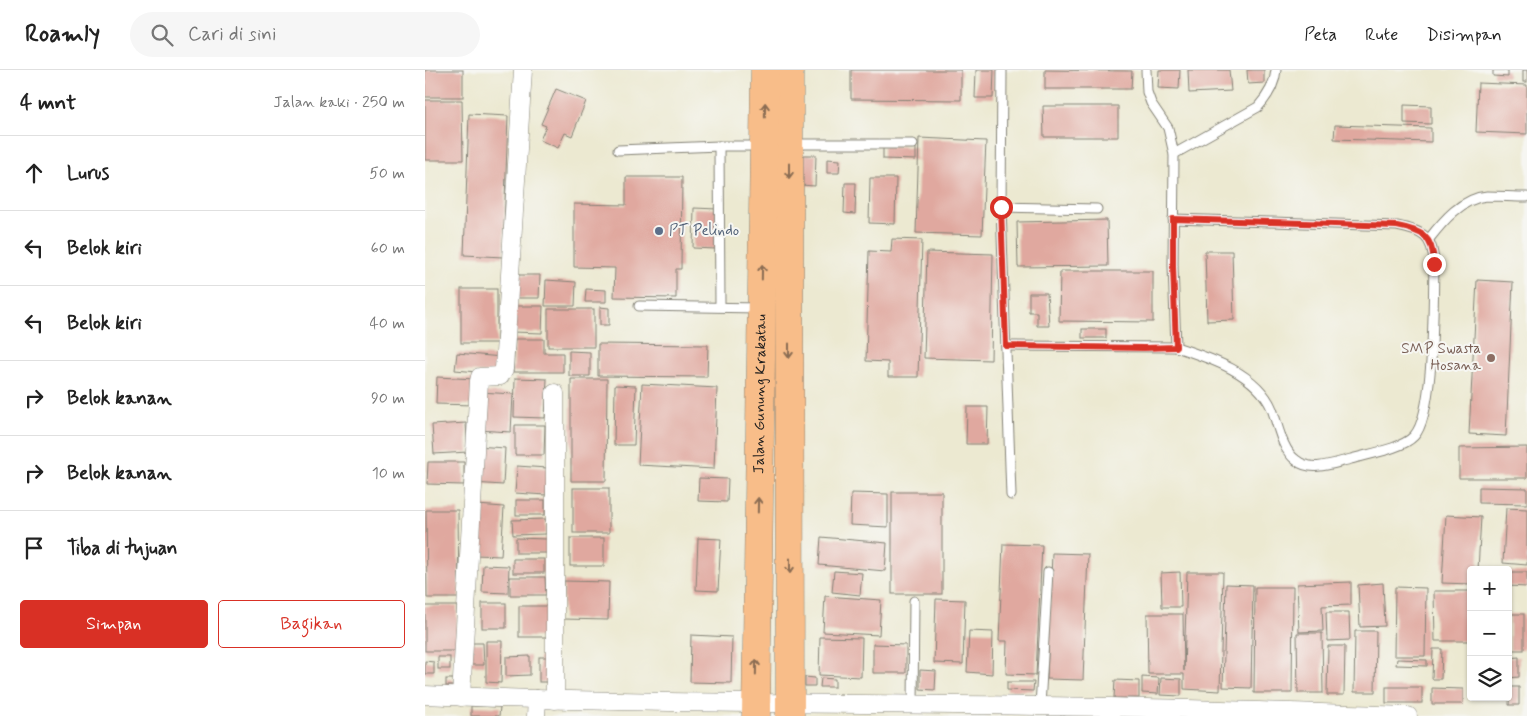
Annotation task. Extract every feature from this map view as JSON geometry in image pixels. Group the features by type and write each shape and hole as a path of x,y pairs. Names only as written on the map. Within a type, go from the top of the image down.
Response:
{"highway":[{"name":"Jalan Gunung Krakatau","path":"765,70 777,145"},
{"name":"Jalan Gunung Krakatau","path":"756,710 775,308 777,145 789,70"},
{"name":"Jalan Gunung Krakatau","path":"775,308 790,710"}],"street":[{"path":"461,697 479,381 483,376 500,376 504,369 523,70"},
{"path":"555,393 555,700"},
{"path":"425,695 461,697 536,708 555,700 756,710 913,705 1408,716"}],"lane":[{"path":"1002,70 1001,207 1011,495"},
{"path":"1146,70 1147,92 1156,110 1169,128 1174,154 1173,266 1176,347"},
{"path":"1174,154 1258,107 1270,90 1276,70"},
{"path":"618,150 719,146 913,144"},
{"path":"719,146 720,306"},
{"path":"1429,239 1442,222 1467,202 1485,196 1527,197"},
{"path":"1001,207 1097,209"},
{"path":"1006,346 1176,347 1214,361 1240,374 1255,385 1271,407 1289,455 1299,463 1315,466 1329,465 1371,454 1408,441 1421,428 1429,385 1434,264 1433,247 1429,239 1414,229 1397,226 1173,219"},
{"path":"639,306 775,308"},
{"path":"1048,572 1051,709"},
{"path":"913,705 914,601"}],"building":[{"path":"425,70 463,70 463,97 425,97"},
{"path":"851,70 961,70 961,100 851,99"},
{"path":"976,70 994,70 993,98 975,98"},
{"path":"1045,70 1132,71 1131,89 1045,89"},
{"path":"1159,70 1180,70 1179,89 1158,88"},
{"path":"1188,70 1229,70 1231,91 1189,93"},
{"path":"1247,70 1264,70 1264,83 1248,84"},
{"path":"1493,70 1508,70 1508,77 1493,76"},
{"path":"1523,70 1527,70 1527,82 1523,82"},
{"path":"1478,83 1527,85 1527,134 1476,132"},
{"path":"556,89 586,101 572,136 565,133 558,148 540,140 546,126 541,124"},
{"path":"425,100 462,100 463,160 425,160"},
{"path":"1404,105 1431,106 1431,124 1404,123"},
{"path":"1043,106 1118,106 1118,137 1044,137"},
{"path":"469,114 508,116 503,257 464,255"},
{"path":"1335,125 1431,128 1431,142 1334,139"},
{"path":"919,138 986,141 982,235 916,233"},
{"path":"883,146 916,147 916,160 883,159"},
{"path":"801,155 816,155 815,186 800,185"},
{"path":"827,159 840,160 839,173 827,173"},
{"path":"626,177 682,177 681,269 676,269 676,298 614,297 615,268 574,267 574,204 626,205"},
{"path":"870,178 896,178 895,224 869,223"},
{"path":"845,183 856,183 855,214 844,213"},
{"path":"694,208 717,209 716,249 693,248"},
{"path":"1107,220 1108,266 1018,267 1017,222"},
{"path":"892,239 922,240 918,377 888,377 888,362 866,361 869,251 891,252"},
{"path":"1205,251 1232,251 1234,320 1207,321"},
{"path":"927,252 993,254 991,360 924,358"},
{"path":"1060,271 1153,271 1153,322 1059,321"},
{"path":"516,275 540,275 539,298 516,298"},
{"path":"546,280 576,282 575,306 545,306"},
{"name":"SMP Swasta Hosana","path":"1477,280 1513,282 1506,436 1469,434"},
{"path":"461,289 497,289 497,343 461,343"},
{"path":"586,289 606,290 606,302 585,302"},
{"path":"1029,293 1047,293 1049,326 1037,326 1037,312 1029,312"},
{"path":"513,306 543,306 542,333 512,332"},
{"path":"600,307 609,308 609,325 600,325"},
{"path":"548,309 594,309 594,347 548,347"},
{"path":"1082,329 1106,329 1106,338 1082,338"},
{"path":"515,339 544,339 544,353 563,353 563,372 513,372"},
{"path":"598,344 708,345 707,377 598,376"},
{"path":"569,351 590,352 590,376 569,376"},
{"path":"457,353 502,357 500,374 455,370"},
{"path":"437,377 475,379 474,405 436,404"},
{"path":"515,378 547,379 545,418 514,417"},
{"path":"571,379 607,379 606,481 571,481"},
{"path":"642,384 717,388 714,469 638,465"},
{"path":"615,385 636,386 634,445 614,445"},
{"path":"480,392 513,394 511,432 477,430"},
{"path":"967,407 988,407 987,444 966,444"},
{"path":"466,423 468,452 434,454 432,425"},
{"path":"515,425 545,425 544,455 515,455"},
{"path":"476,446 505,448 503,485 473,483"},
{"path":"1527,447 1527,478 1459,478 1459,448"},
{"path":"428,462 464,462 464,485 427,484"},
{"path":"517,466 547,468 546,495 515,493"},
{"path":"699,478 728,479 727,502 698,501"},
{"path":"1479,487 1527,488 1527,504 1479,503"},
{"path":"573,488 609,488 609,533 573,533"},
{"path":"892,492 942,492 942,594 892,594"},
{"path":"851,493 888,494 888,527 850,525"},
{"path":"516,500 545,500 545,515 516,515"},
{"path":"477,505 504,507 501,556 475,555"},
{"path":"1506,508 1527,509 1527,565 1503,563"},
{"path":"426,510 458,510 459,598 427,598"},
{"path":"1446,515 1481,517 1478,566 1467,566 1467,584 1442,583"},
{"path":"546,519 546,534 513,535 512,520"},
{"path":"821,537 887,543 885,571 819,565"},
{"path":"516,538 547,539 547,553 516,553"},
{"path":"570,538 604,538 604,566 570,566"},
{"path":"698,538 721,539 718,591 696,590"},
{"path":"1003,544 1042,545 1036,675 1006,674 1007,641 999,641"},
{"path":"1052,553 1088,554 1083,680 1047,679"},
{"path":"513,559 544,559 544,573 513,573"},
{"path":"483,565 509,566 508,593 482,592"},
{"path":"834,571 862,573 860,595 832,592"},
{"path":"1180,572 1181,607 1162,607 1161,573"},
{"path":"1187,572 1223,572 1220,691 1184,689 1184,674 1148,674 1147,614 1183,614 1184,671"},
{"path":"1512,572 1527,572 1527,587 1512,586"},
{"path":"510,577 545,577 546,595 510,595"},
{"path":"564,581 609,582 608,620 563,619"},
{"path":"1351,582 1351,605 1322,606 1323,631 1299,632 1297,584"},
{"path":"1383,583 1385,626 1360,627 1358,585"},
{"path":"1226,584 1253,585 1251,688 1223,687"},
{"path":"1255,587 1293,587 1292,693 1254,693"},
{"path":"1395,587 1426,588 1425,656 1394,656"},
{"path":"1434,591 1467,591 1467,641 1435,641"},
{"path":"825,596 881,600 879,635 823,632"},
{"path":"936,599 965,600 963,664 934,663"},
{"path":"482,603 506,603 506,628 482,628"},
{"path":"425,606 457,606 457,651 425,651"},
{"path":"519,606 551,606 551,637 519,637"},
{"path":"1326,612 1349,612 1350,640 1327,641"},
{"path":"1512,614 1524,614 1524,650 1512,650"},
{"path":"969,631 993,632 992,674 967,672"},
{"path":"1355,631 1376,631 1375,692 1354,692"},
{"path":"1297,633 1322,633 1323,693 1298,693"},
{"path":"691,635 732,637 731,683 690,682"},
{"path":"820,637 862,638 861,677 819,675"},
{"path":"486,641 502,641 501,683 486,682"},
{"path":"465,643 483,643 484,665 466,665"},
{"path":"873,644 906,645 906,673 873,673"},
{"path":"1328,646 1345,646 1344,695 1327,695"},
{"path":"1433,649 1442,649 1441,679 1432,679"},
{"path":"530,656 530,675 506,676 506,657"},
{"path":"438,657 450,657 450,669 438,669"},
{"path":"539,657 550,657 550,682 539,682"},
{"path":"1519,657 1519,677 1512,678 1512,658"},
{"path":"1397,659 1427,660 1427,666 1396,665"},
{"path":"425,661 434,662 434,674 425,674"},
{"path":"920,670 936,671 935,690 920,689"},
{"path":"805,677 815,678 815,686 805,686"},
{"path":"1142,677 1159,678 1158,694 1142,693"},
{"path":"821,678 835,679 835,687 820,687"},
{"path":"1161,678 1181,679 1181,696 1160,695"},
{"path":"446,679 454,679 454,686 446,686"},
{"path":"1115,680 1139,681 1139,698 1114,698"},
{"path":"1007,682 1034,682 1033,691 1007,690"},
{"path":"1386,687 1422,687 1422,703 1386,703"},
{"path":"1512,687 1519,687 1519,705 1509,705 1509,701 1512,701"},
{"path":"1432,688 1463,689 1463,704 1432,704"},
{"path":"471,706 500,707 499,716 471,716"}],"place":[{"name":"PT Pelindo","path":"659,231"},
{"name":"SMP Swasta Hosana","path":"1491,358"}],"route":[{"path":"1001,207 1006,346 1176,347 1173,219 1397,226 1414,229 1429,239 1433,247 1434,264"}]}
